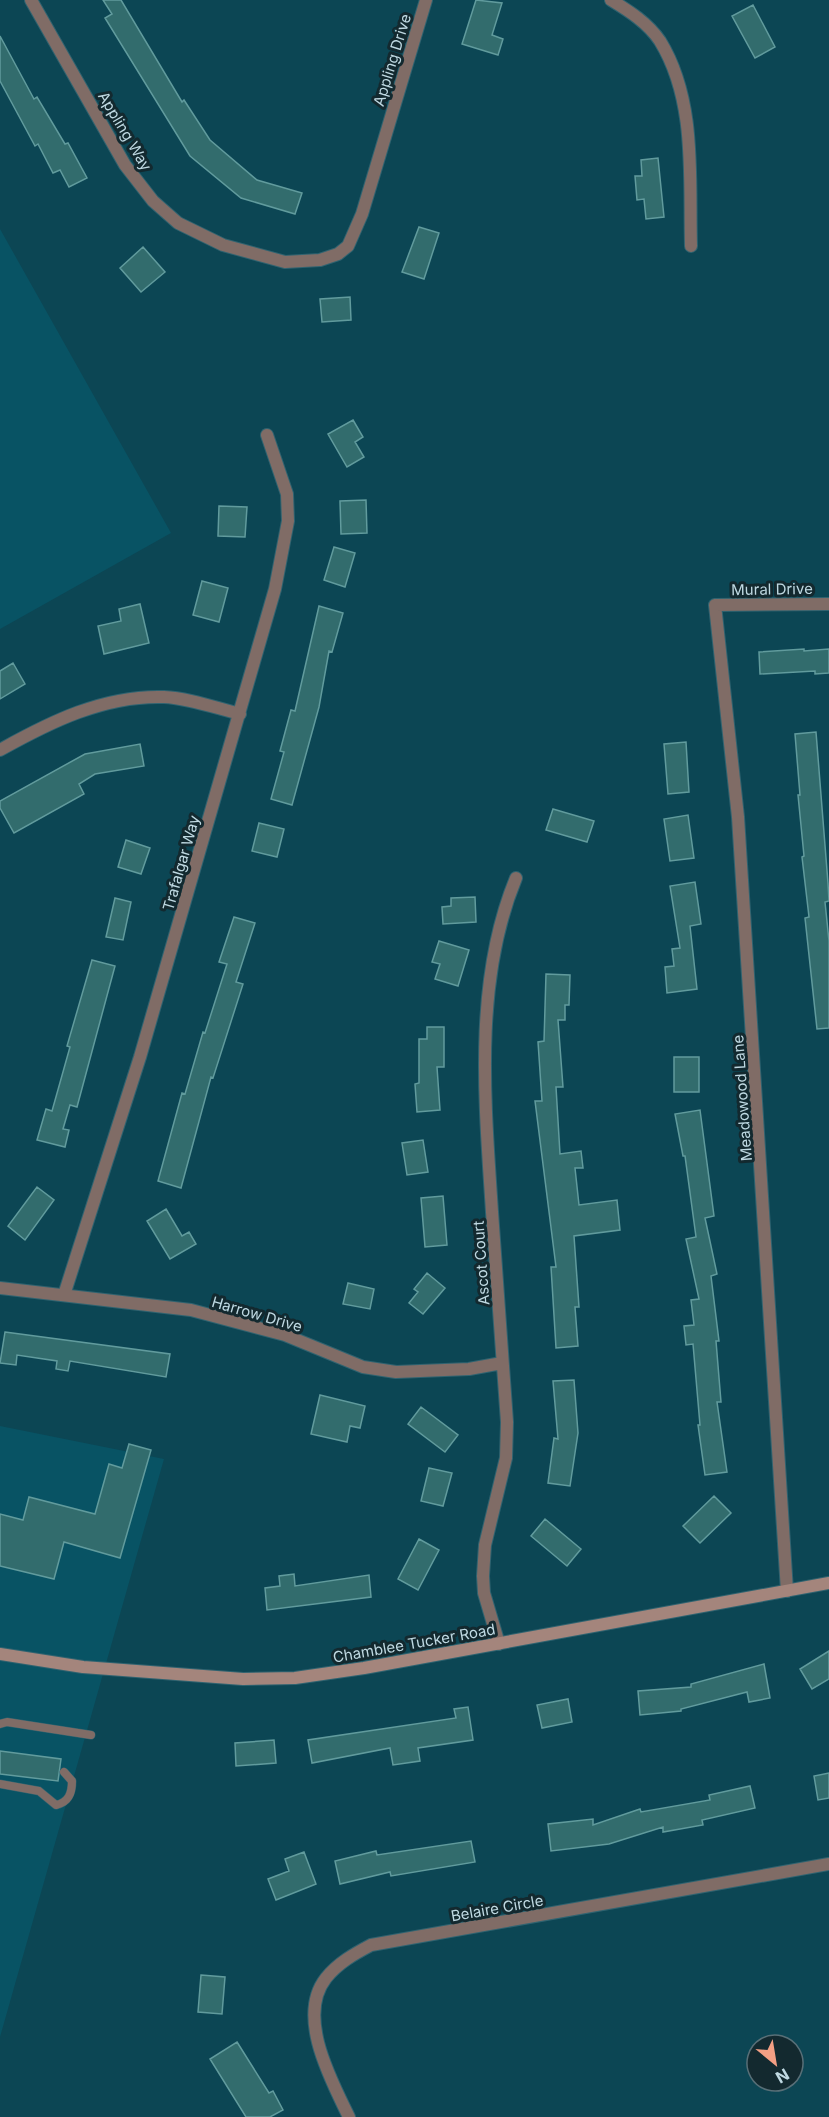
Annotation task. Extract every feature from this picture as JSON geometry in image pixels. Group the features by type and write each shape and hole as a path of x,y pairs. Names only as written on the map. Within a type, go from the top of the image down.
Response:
{"main road":[{"name":"Chamblee Tucker Road","path":"0,1654 83,1667 152,1674 243,1679 285,1678 364,1668 829,1584"}],"street":[{"name":"Appling Way","path":"31,0 125,165 153,201 178,223 223,245 285,262 320,260 338,254 348,246 362,214 387,129"},
{"name":"Appling Drive","path":"387,129 426,0"},
{"path":"611,0 634,14 659,40 674,72 687,120 691,246"},
{"name":"Trafalgar Way","path":"64,1295 140,1057 275,589 288,521 287,494 267,435"},
{"name":"Mural Drive","path":"715,605 829,604"},
{"name":"Meadowood Lane","path":"715,605 738,817 787,1591"},
{"path":"0,750 48,723 86,708 126,701 164,697 240,714"},
{"name":"Ascot Court","path":"498,1644 484,1593 483,1576 485,1545 506,1458 507,1422 487,1131 486,1064 488,1012 495,953 505,906 516,878"},
{"name":"Harrow Drive","path":"0,1288 191,1310 285,1335 363,1367 396,1372 469,1369 502,1363"},
{"name":"Belaire Circle","path":"349,2117 320,2047 314,2020 315,1999 325,1978 345,1960 371,1946 829,1864"}],"lane":[{"path":"2,1721 91,1735"},
{"path":"0,1784 39,1791 56,1805 67,1799 72,1792 72,1781 64,1772"}],"shaded area":[{"path":"0,229 171,533 0,629"},
{"path":"0,1426 164,1459 0,2037"}],"building":[{"path":"103,0 121,0 182,102 184,100 210,140 257,180 302,193 295,214 241,198 190,156 105,18 112,14"},
{"path":"476,0 502,3 492,35 503,39 498,55 462,44"},
{"path":"753,5 775,47 755,58 732,16"},
{"path":"0,36 34,99 37,97 65,144 68,143 87,178 69,187 60,170 53,173 38,144 35,146 0,81"},
{"path":"658,158 664,217 646,219 644,199 637,200 635,176 642,176 641,160"},
{"path":"419,227 439,233 424,279 402,272"},
{"path":"143,247 165,272 141,292 120,268"},
{"path":"350,297 351,320 322,322 320,299"},
{"path":"353,420 363,437 355,442 364,457 347,467 328,434"},
{"path":"366,500 367,533 341,534 340,501"},
{"path":"219,506 247,507 245,537 218,536"},
{"path":"334,547 355,553 345,587 324,580"},
{"path":"202,581 228,588 219,622 193,615"},
{"path":"140,604 149,643 104,654 98,626 121,621 119,609"},
{"path":"319,606 343,613 332,652 329,651 319,707 292,805 271,799 284,752 280,751 291,710 295,711"},
{"path":"804,649 804,651 829,649 829,673 815,674 815,671 760,674 759,652"},
{"path":"13,663 25,684 0,699 0,671"},
{"path":"816,732 829,901 825,902 829,941 829,1028 817,1029 805,918 809,917 802,857 804,856 795,734"},
{"path":"686,742 689,792 668,794 664,744"},
{"path":"140,744 144,766 95,774 79,784 84,794 14,833 0,808 0,801 85,754"},
{"path":"553,809 594,821 587,842 546,830"},
{"path":"688,815 694,858 670,861 664,819"},
{"path":"259,823 284,829 277,857 252,851"},
{"path":"126,840 150,848 141,874 118,867"},
{"path":"695,882 701,924 690,926 697,989 667,993 665,967 674,966 672,949 680,948 670,886"},
{"path":"475,897 476,922 443,924 442,907 451,906 451,898"},
{"path":"115,898 131,902 123,940 106,937"},
{"path":"234,917 255,923 236,982 243,984 213,1078 211,1077 181,1188 158,1181 182,1093 185,1094 203,1032 205,1033 227,964 219,962"},
{"path":"439,941 469,950 458,986 435,979 440,964 432,962"},
{"path":"92,960 115,966 77,1107 70,1105 63,1129 69,1130 65,1147 37,1140 46,1109 52,1111 70,1047 67,1046"},
{"path":"546,974 570,975 569,1005 565,1005 565,1020 558,1020 563,1087 556,1087 560,1154 581,1151 583,1168 575,1168 579,1205 617,1200 620,1230 574,1236 579,1307 575,1307 578,1346 556,1348 551,1267 556,1267 535,1101 542,1101 538,1042 544,1041"},
{"path":"427,1027 444,1027 444,1067 437,1067 440,1110 417,1112 415,1084 419,1083 419,1039 427,1039"},
{"path":"674,1057 699,1057 699,1092 674,1092"},
{"path":"700,1110 714,1216 705,1218 717,1274 711,1276 719,1341 716,1341 721,1402 717,1402 727,1472 705,1475 698,1425 700,1425 693,1344 686,1345 684,1326 694,1325 691,1300 699,1299 686,1239 696,1237 685,1156 683,1156 675,1114"},
{"path":"423,1140 428,1172 407,1175 402,1143"},
{"path":"37,1187 54,1200 25,1240 8,1226"},
{"path":"443,1196 447,1245 425,1247 421,1198"},
{"path":"166,1209 182,1236 189,1232 196,1244 170,1259 147,1221"},
{"path":"427,1273 445,1288 423,1314 409,1303 418,1292 414,1289"},
{"path":"348,1283 374,1289 370,1309 343,1304"},
{"path":"5,1332 170,1354 166,1377 70,1361 68,1371 56,1369 57,1361 17,1355 16,1365 0,1363"},
{"path":"574,1380 578,1433 570,1486 548,1483 554,1438 558,1439 553,1381"},
{"path":"320,1395 365,1406 360,1428 350,1426 347,1442 311,1434"},
{"path":"421,1407 458,1435 445,1452 408,1424"},
{"path":"129,1444 151,1450 120,1558 64,1542 54,1579 0,1566 0,1514 23,1520 29,1497 95,1514 109,1464 122,1468"},
{"path":"429,1468 452,1473 443,1506 421,1501"},
{"path":"714,1496 731,1513 700,1543 683,1526"},
{"path":"545,1519 581,1549 567,1566 531,1536"},
{"path":"419,1539 439,1550 418,1590 398,1579"},
{"path":"294,1574 295,1586 369,1575 371,1597 267,1610 265,1588 280,1586 279,1576"},
{"path":"829,1651 829,1679 812,1689 800,1669"},
{"path":"764,1664 770,1698 749,1702 747,1692 681,1709 681,1711 640,1715 638,1691 691,1687 691,1684"},
{"path":"568,1699 572,1722 542,1728 537,1705"},
{"path":"468,1707 473,1740 418,1748 420,1761 393,1765 390,1748 312,1763 308,1740 456,1718 454,1709"},
{"path":"274,1740 276,1763 236,1766 235,1743"},
{"path":"0,1751 61,1759 58,1781 0,1774"},
{"path":"829,1773 829,1798 818,1800 814,1776"},
{"path":"750,1786 755,1808 702,1820 703,1825 663,1832 663,1827 609,1844 551,1851 548,1824 593,1819 593,1825 640,1809 641,1812 710,1800 709,1795"},
{"path":"471,1841 475,1862 391,1876 390,1872 340,1884 335,1861 376,1851 377,1855"},
{"path":"304,1852 316,1884 276,1900 268,1879 289,1871 285,1859"},
{"path":"201,1975 225,1977 222,2014 198,2012"},
{"path":"237,2042 269,2093 273,2091 283,2110 270,2117 246,2117 210,2059"}]}
